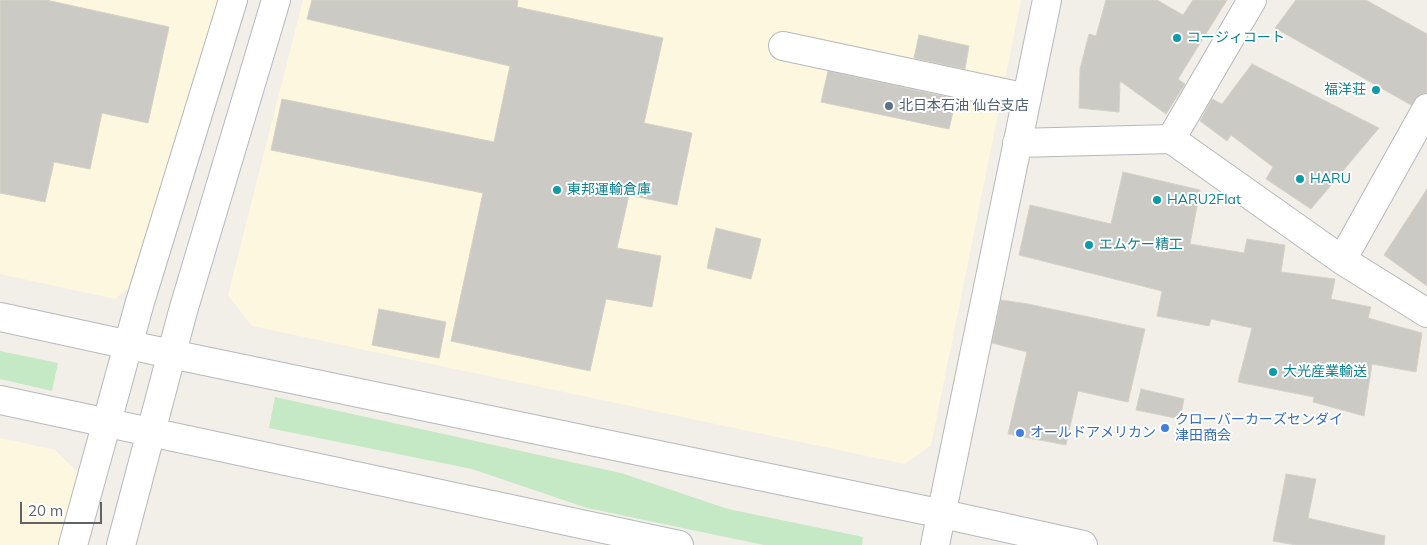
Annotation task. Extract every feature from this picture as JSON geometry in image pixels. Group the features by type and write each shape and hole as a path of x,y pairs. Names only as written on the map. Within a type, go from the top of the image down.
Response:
{"street":[{"path":"74,545 140,302 233,0"},
{"path":"121,545 171,354 276,0"},
{"path":"935,545 943,514 948,480 1047,0"},
{"path":"1171,139 1252,0"},
{"path":"783,46 1027,98"},
{"path":"1342,260 1427,108"},
{"path":"1017,143 1171,139 1342,260 1427,313"},
{"path":"0,316 128,345 943,514 1083,545"},
{"path":"0,400 679,545"}],"shaded area":[{"path":"0,0 218,0 144,276 115,299 0,274"},
{"path":"303,0 1021,0 931,445 905,464 252,326 228,295"},
{"path":"0,438 55,450 87,481 69,545 0,545"}],"green space":[{"path":"0,351 58,363 52,391 0,379"},
{"path":"275,397 621,473 728,509 863,537 862,545 764,545 587,508 472,469 269,428"}],"building":[{"path":"0,0 46,0 169,27 148,123 102,113 90,169 54,162 45,202 0,193"},
{"name":"東邦運輸倉庫","path":"312,0 518,0 517,7 663,38 644,123 692,133 677,205 629,195 617,248 661,256 652,307 606,299 590,371 451,341 483,193 271,150 282,99 494,142 510,66 307,19"},
{"path":"1106,0 1157,0 1183,15 1193,0 1227,0 1178,79 1185,84 1166,114 1120,81 1119,112 1079,108 1080,69 1089,34 1096,36"},
{"path":"1296,0 1366,0 1427,34 1426,93 1419,95 1411,105 1275,28"},
{"path":"919,35 969,46 965,69 914,58"},
{"path":"1252,64 1379,128 1311,209 1266,179 1273,167 1231,135 1227,141 1200,121 1212,99 1222,104"},
{"path":"828,71 956,99 949,129 821,102"},
{"path":"1123,172 1200,190 1190,244 1244,253 1247,239 1285,245 1281,272 1335,279 1331,299 1371,307 1368,318 1422,333 1416,372 1372,364 1364,416 1313,402 1314,397 1238,382 1252,328 1211,319 1209,326 1157,316 1162,291 1019,255 1030,205 1111,224"},
{"path":"1427,189 1427,286 1384,255"},
{"path":"716,228 761,239 751,279 707,268"},
{"path":"1001,300 1145,329 1128,402 1078,391 1066,445 1008,434 1027,352 992,343"},
{"path":"379,309 446,322 439,358 372,345"},
{"path":"1141,389 1184,399 1180,419 1136,410"},
{"path":"1286,474 1316,479 1308,518 1385,536 1384,545 1296,545 1273,541"}],"place":[{"name":"コージィコート","path":"1177,38"},
{"name":"福洋荘","path":"1376,90"},
{"name":"北日本石油 仙台支店","path":"889,106"},
{"name":"HARU","path":"1300,179"},
{"name":"東邦運輸倉庫","path":"557,190"},
{"name":"HARU2Flat","path":"1157,200"},
{"name":"エムケー精工","path":"1089,245"},
{"name":"大光産業輸送","path":"1273,372"},
{"name":"クローバーカーズセンダイ 津田商会","path":"1165,428"},
{"name":"オールドアメリカン","path":"1020,433"}]}
